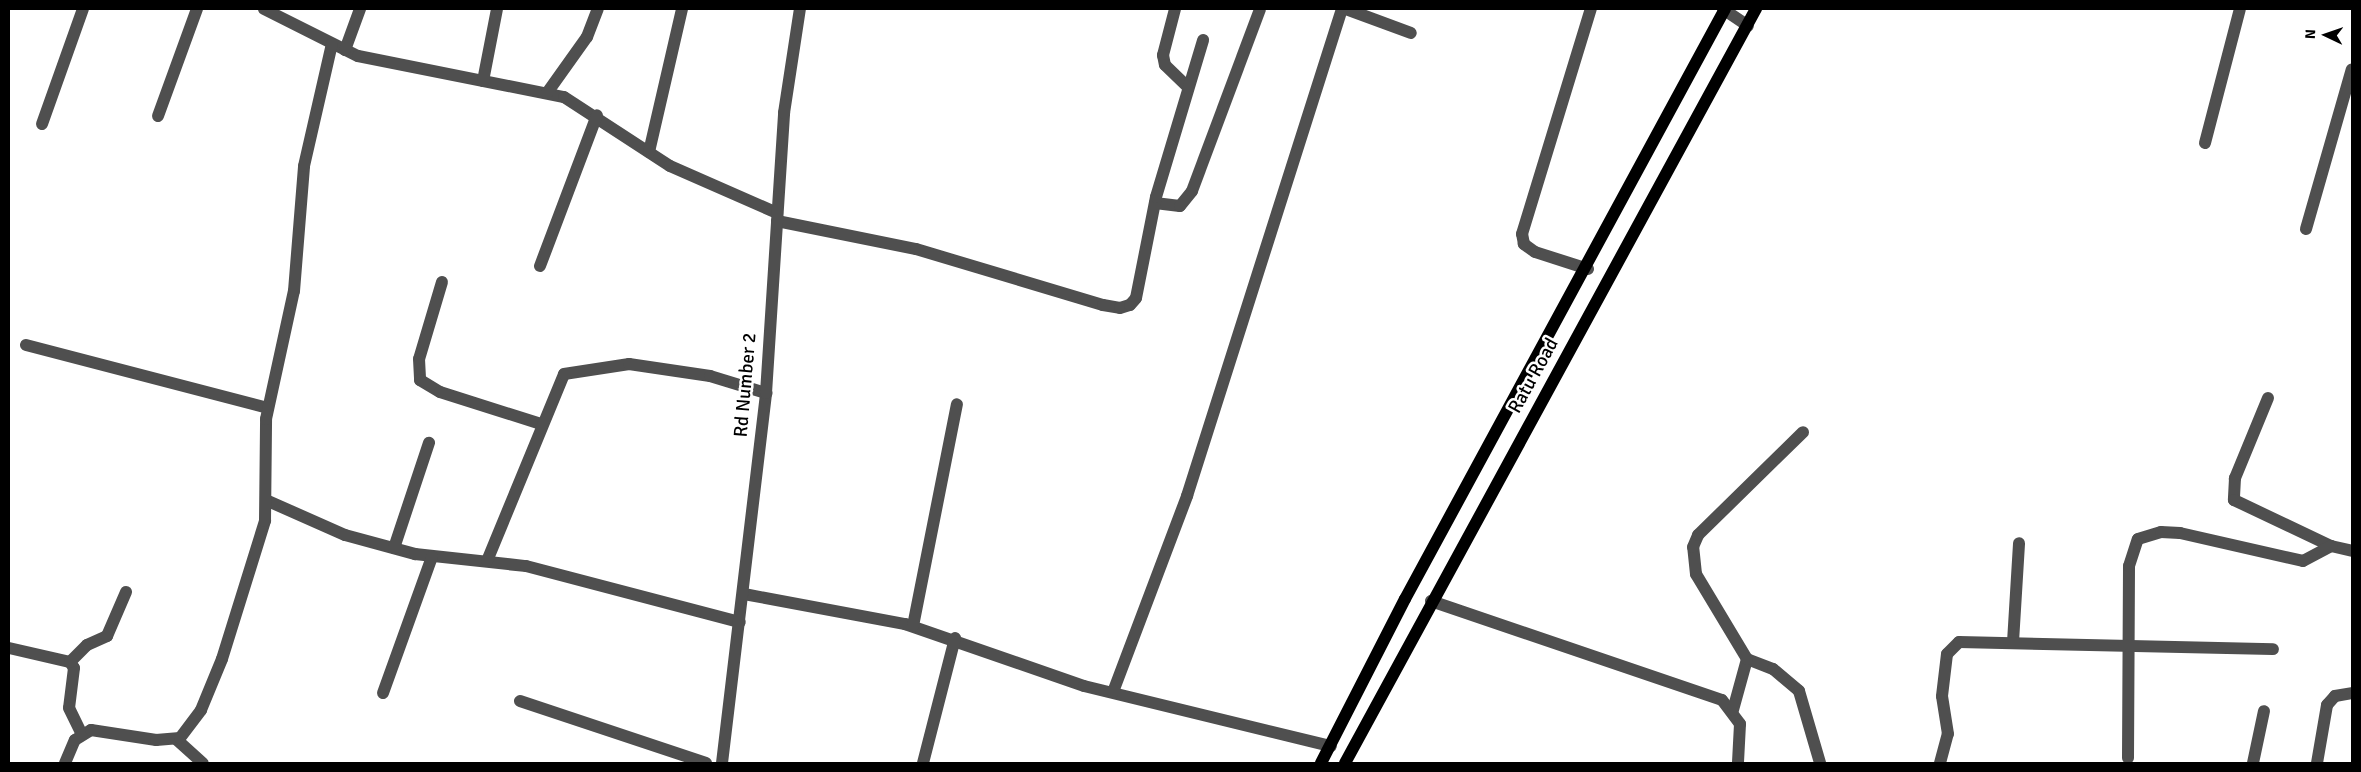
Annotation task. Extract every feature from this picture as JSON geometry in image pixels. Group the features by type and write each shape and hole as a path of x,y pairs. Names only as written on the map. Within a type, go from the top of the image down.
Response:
{"main road":[{"name":"Ratu Road","path":"1322,763 1405,599 1588,269 1724,9"},
{"name":"Ratu Road","path":"1346,763 1431,602 1756,9"}],"street":[{"path":"42,124 83,9"},
{"path":"158,116 197,9"},
{"path":"345,50 360,9"},
{"path":"483,81 496,9"},
{"path":"547,93 588,37 598,9"},
{"path":"650,152 682,9"},
{"name":"Rd Number 2","path":"722,763 744,594 766,393 784,113 800,9"},
{"path":"1174,9 1163,55 1165,65 1188,87"},
{"path":"1155,204 1180,206 1192,191 1260,9"},
{"path":"1113,692 1187,496 1344,9 1411,33"},
{"path":"1588,269 1535,252 1524,244 1522,234 1591,9"},
{"path":"1724,9 1748,26"},
{"path":"2205,143 2240,9"},
{"path":"271,11 345,50 399,66 547,93 597,115 678,170 777,217 907,247 1120,308 1136,298 1155,204 1202,40"},
{"path":"176,739 189,730 201,710 222,659 268,502 264,445 268,408 294,291 304,166 332,44"},
{"path":"2306,230 2352,69"},
{"path":"540,266 597,115"},
{"path":"442,282 419,359 420,380 440,392 541,424"},
{"path":"26,346 268,408"},
{"path":"487,561 541,424 564,374 629,364 710,376 766,393"},
{"path":"2268,398 2235,478 2234,500 2331,546 2352,551"},
{"path":"912,626 957,404"},
{"path":"1803,432 1698,535 1692,547 1696,574 1747,659 1773,669 1799,691 1820,763"},
{"path":"394,548 428,443"},
{"path":"268,502 345,535 394,548 432,557 526,566 740,622"},
{"path":"2128,758 2128,645 2131,552 2146,534 2199,536 2303,562 2331,546"},
{"path":"2013,642 2019,543"},
{"path":"383,693 432,557"},
{"path":"70,662 87,644 107,636 126,592"},
{"path":"744,594 912,626 955,638 1052,676 1331,746"},
{"path":"1431,602 1664,679 1722,700 1733,710"},
{"path":"923,763 955,638"},
{"path":"1940,763 1948,734 1942,696 1952,645 1967,640 2273,649"},
{"path":"9,648 70,662 74,668 69,708 81,733"},
{"path":"1738,763 1741,742 1733,710 1747,659"},
{"path":"2317,763 2327,705 2335,696 2352,693"},
{"path":"520,701 706,763"},
{"path":"2253,763 2264,711"},
{"path":"81,733 103,729 176,739 203,763"},
{"path":"65,763 81,733"}]}
